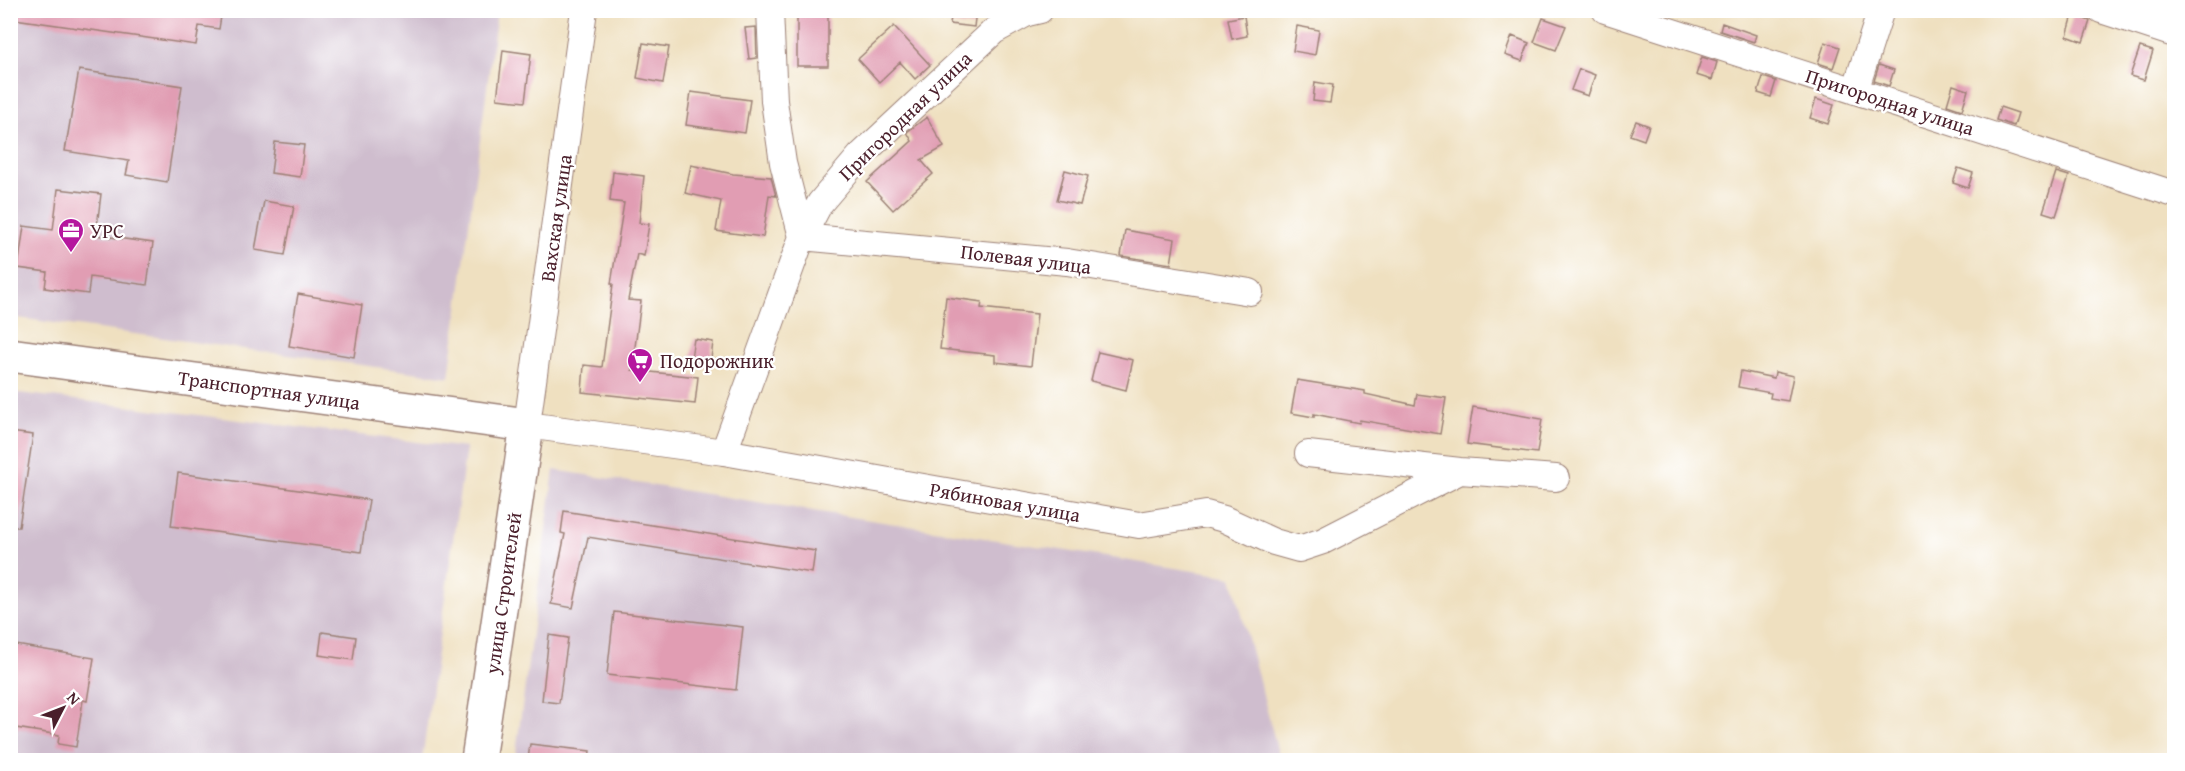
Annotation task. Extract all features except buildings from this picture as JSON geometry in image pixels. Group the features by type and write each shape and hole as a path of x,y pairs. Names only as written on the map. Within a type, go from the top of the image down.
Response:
{"main road":[{"name":"Транспортная улица","path":"10,355 528,425"},
{"name":"улица Строителей","path":"478,760 528,425"}],"street":[{"name":"Вахская улица","path":"528,425 584,10"},
{"path":"770,10 774,101 781,152 801,237"},
{"name":"Пригородная улица","path":"724,452 801,237 820,203 860,156 994,31 1027,13 1040,10"},
{"name":"Пригородная улица","path":"1605,10 2175,194"},
{"path":"1855,91 1881,10"},
{"path":"2101,10 2175,33"},
{"name":"Полевая улица","path":"801,237 1067,262 1250,292"},
{"name":"Рябиновая улица","path":"528,425 724,452 1139,525 1206,514 1224,519 1274,542 1299,549 1323,541 1460,471"},
{"path":"1308,454 1460,471 1556,478"}],"shaded area":[{"path":"11,11 497,11 449,377 11,317"},
{"path":"11,392 466,448 422,760 11,760"},
{"path":"554,470 1232,577 1280,760 515,760"}],"place":[{"name":"УРС","path":"71,254"},
{"name":"Подорожник","path":"640,384"}]}
